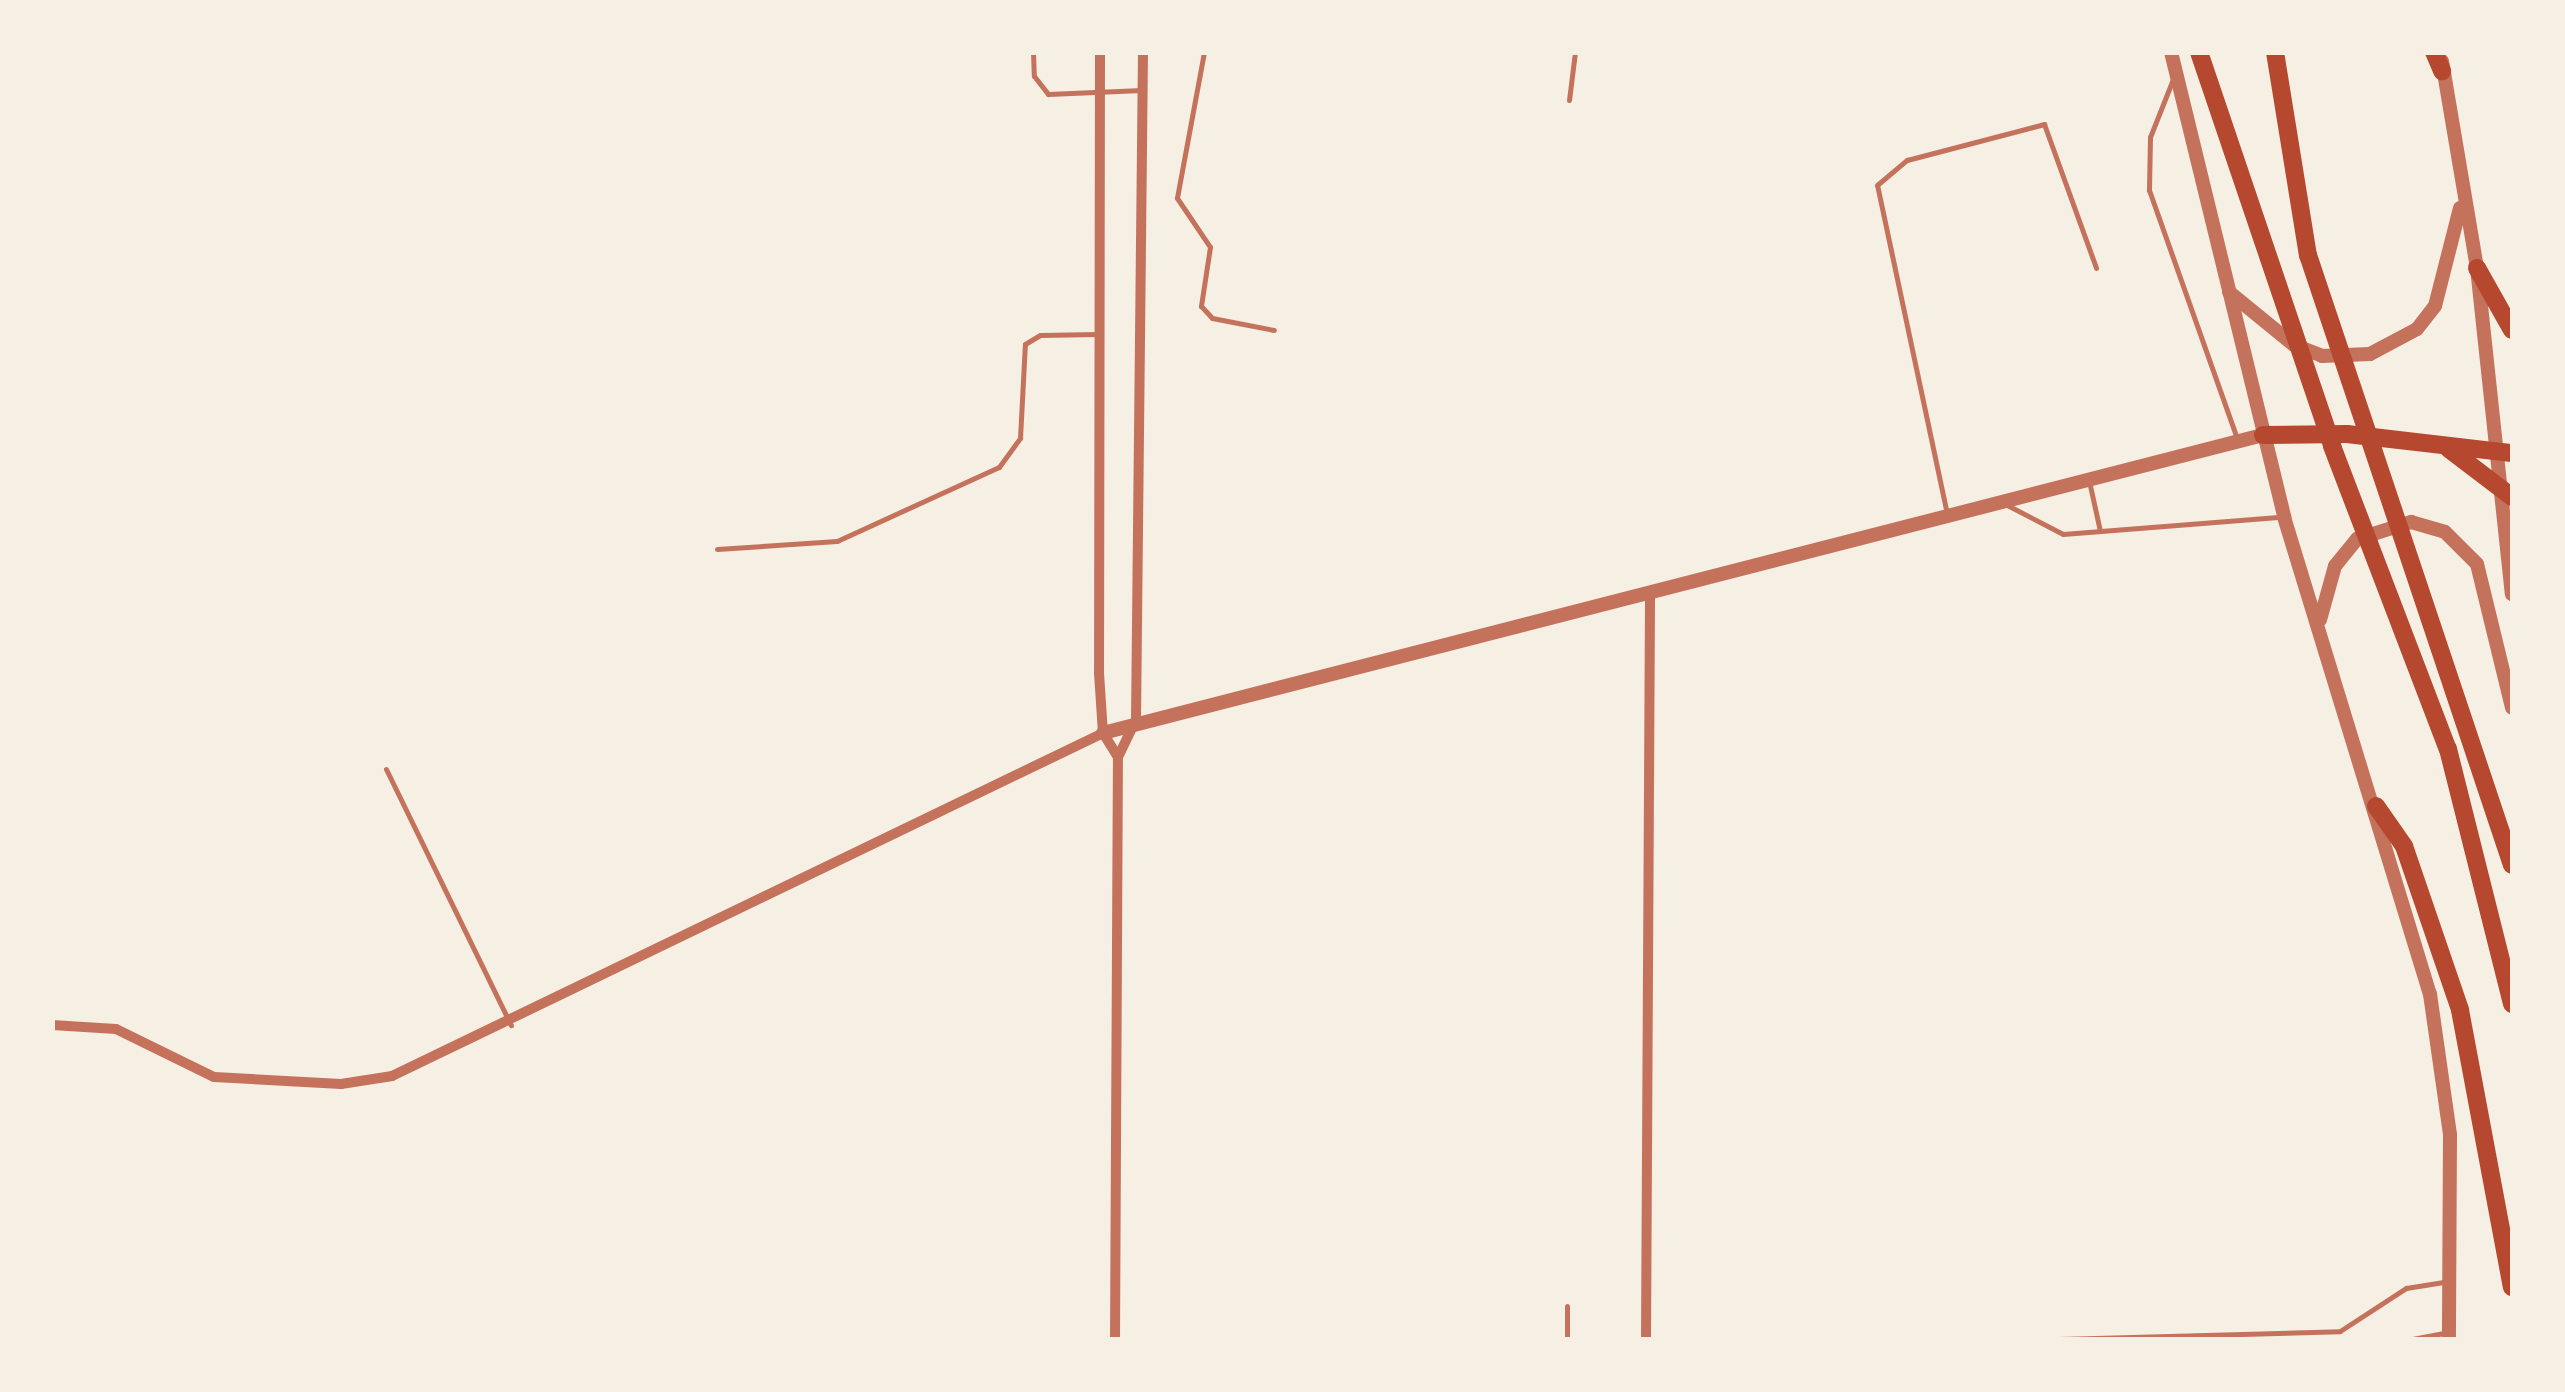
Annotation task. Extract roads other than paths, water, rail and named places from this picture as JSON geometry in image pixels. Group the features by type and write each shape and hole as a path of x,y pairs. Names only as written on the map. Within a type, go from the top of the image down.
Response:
{"highway":[{"path":"2199,52 2383,584 2471,820 2512,1004"},
{"path":"2275,52 2294,200 2326,312 2421,574 2512,866"},
{"path":"2477,268 2512,330"},
{"path":"2263,435 2347,434 2449,449 2506,451"},
{"path":"2449,449 2505,494"},
{"path":"2376,806 2408,857 2460,1010 2512,1287"}],"street":[{"path":"1100,52 1103,732 1118,757"},
{"path":"1114,1340 1118,757 1136,720 1142,52"},
{"path":"2171,52 2225,288 2284,517 2418,946 2445,1086 2449,1336"},
{"path":"2439,59 2506,451 2512,594"},
{"path":"2225,288 2271,332 2308,350 2349,358 2382,350 2417,328 2446,287 2461,194"},
{"path":"52,1025 116,1030 214,1077 342,1084 411,1070 511,1025 1103,732 1136,720 2263,435"},
{"path":"2319,626 2334,566 2357,539 2411,522 2446,532 2477,564 2512,708"},
{"path":"1646,1340 1650,591"}],"lane":[{"path":"1033,52 1034,76 1048,94 1142,90"},
{"path":"1204,52 1177,198 1210,247 1201,306 1212,318 1274,330"},
{"path":"1569,100 1575,52"},
{"path":"2176,72 2150,137 2149,190 2238,442"},
{"path":"1948,517 1877,184 1907,160 2044,124 2096,268"},
{"path":"717,549 837,541 1000,468 1020,438 1025,344 1040,334 1099,334"},
{"path":"2089,480 2100,531"},
{"path":"2004,502 2044,531 2100,531 2284,517"},
{"path":"386,769 511,1025"},
{"path":"2024,1340 2340,1331 2406,1288 2450,1282"},
{"path":"1567,1306 1567,1340"},
{"path":"2407,1340 2449,1336"}]}
